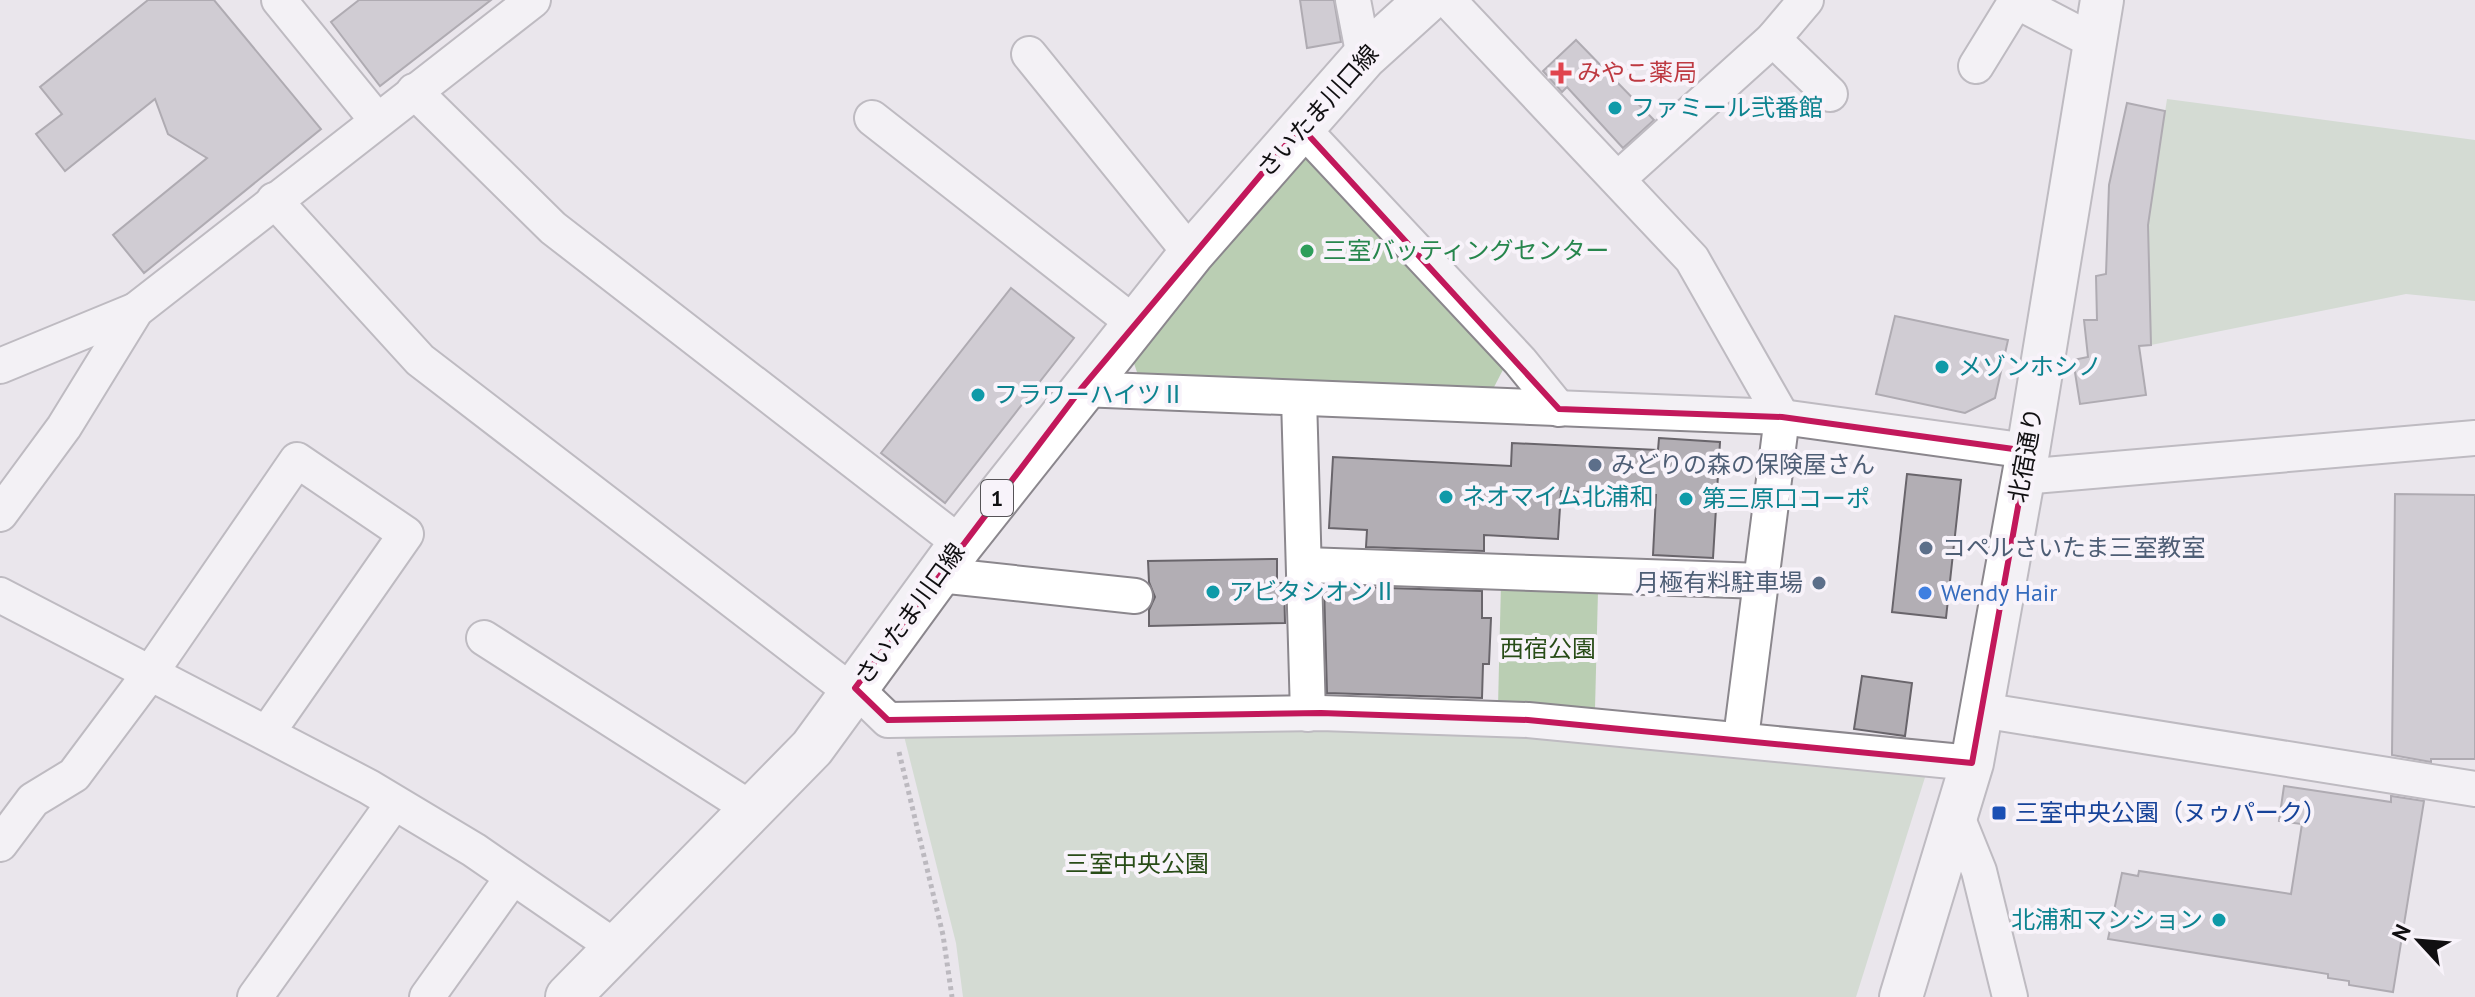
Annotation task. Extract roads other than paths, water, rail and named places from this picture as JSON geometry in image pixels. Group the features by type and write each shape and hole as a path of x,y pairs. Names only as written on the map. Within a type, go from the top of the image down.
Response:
{"main road":[{"name":"さいたま川口線","path":"568,997 812,748 1081,389 1191,254 1364,57 1427,0"}],"street":[{"path":"279,0 376,119"},
{"path":"0,366 136,310 376,119 533,0"},
{"path":"1353,0 1364,57"},
{"path":"1448,0 1619,178 1692,259 1782,417 1741,738"},
{"path":"1619,178 1773,39 1806,0"},
{"name":"北宿通り","path":"1901,997 1972,763 2102,0"},
{"path":"1976,66 2016,1 2095,42"},
{"path":"1773,39 1830,94"},
{"path":"1029,54 1191,254"},
{"path":"414,91 553,228 950,560 1135,596"},
{"path":"872,118 1135,324"},
{"path":"1301,127 1520,361 1559,409"},
{"path":"274,200 420,360 891,719 1308,714 1528,720 1741,738 1972,763"},
{"path":"0,514 64,427 136,310"},
{"path":"1081,389 1782,417 2025,464 2475,438"},
{"path":"1299,398 1308,714"},
{"path":"0,844 33,800 74,775 151,672 297,460 406,534 267,733"},
{"path":"1305,565 1762,581"},
{"path":"0,595 369,787 393,804 440,829 615,947"},
{"path":"484,638 753,810"},
{"path":"1981,710 2475,789"},
{"path":"255,997 393,804"},
{"path":"1956,814 1979,871 2010,997"},
{"path":"427,997 512,878"}],"place":[{"name":"みやこ薬局","path":"1561,73"},
{"name":"ファミール弐番館","path":"1615,108"},
{"name":"三室バッティングセンター","path":"1307,251"},
{"name":"メゾンホシノ","path":"1942,367"},
{"name":"フラワーハイツⅡ","path":"978,395"},
{"name":"みどりの森の保険屋さん","path":"1595,465"},
{"name":"ネオマイム北浦和","path":"1446,497"},
{"name":"第三原口コーポ","path":"1686,499"},
{"name":"コペルさいたま三室教室","path":"1926,548"},
{"name":"月極有料駐車場","path":"1819,583"},
{"name":"アビタシオンⅡ","path":"1213,592"},
{"name":"Wendy Hair","path":"1925,593"},
{"name":"三室中央公園（ヌゥパーク）","path":"1999,813"},
{"name":"北浦和マンション","path":"2219,920"}],"park label":[{"name":"西宿公園","path":"1548,649"},
{"name":"三室中央公園","path":"1137,864"}]}
